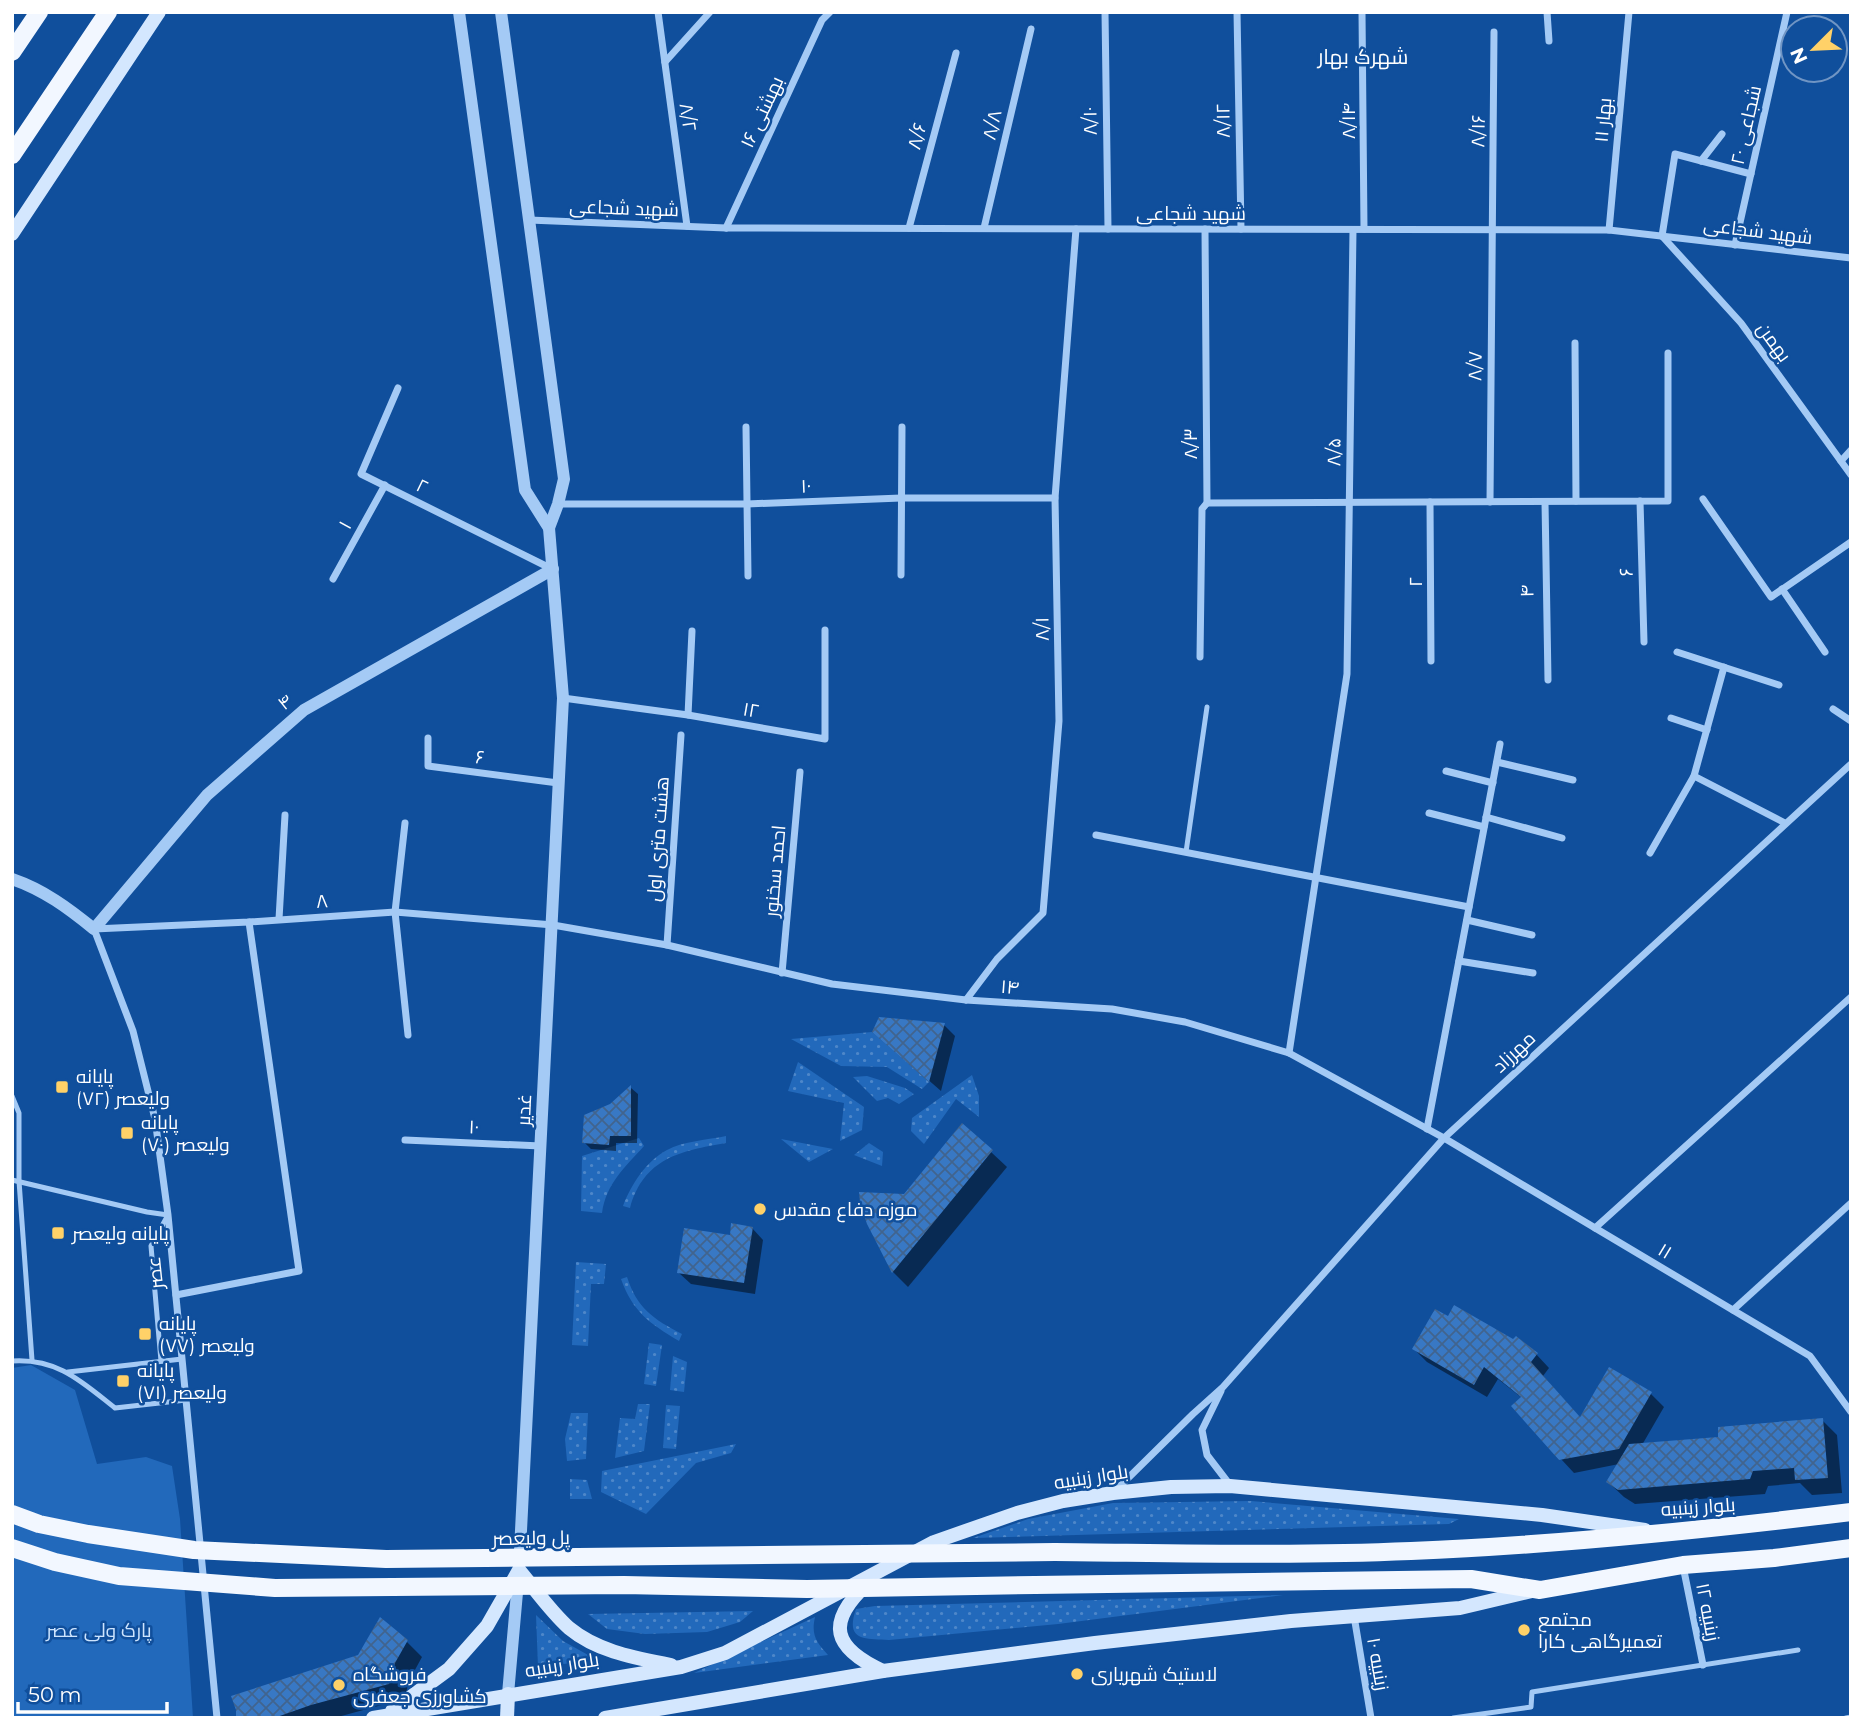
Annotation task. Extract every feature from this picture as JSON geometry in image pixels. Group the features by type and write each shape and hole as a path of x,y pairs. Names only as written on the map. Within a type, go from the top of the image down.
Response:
{"main road":[{"path":"12,52 39,12"},
{"path":"13,154 108,12"},
{"path":"12,234 159,12"},
{"name":"بلوار زینبیه","path":"373,1718 681,1667 724,1653 934,1542 1017,1513 1063,1501 1113,1493 1171,1487 1230,1486 1530,1513 1670,1534 1851,1512"},
{"name":"پل ولیعصر","path":"12,1514 39,1524 88,1534 194,1550 323,1557 482,1560 1055,1552 1222,1554 1411,1551 1670,1534"},
{"path":"12,1548 55,1562 119,1576 275,1588 624,1586 807,1590 1471,1579 1540,1590"},
{"path":"605,1718 644,1714 883,1671 1095,1643 1354,1616 1460,1608 1540,1590 1683,1565 1774,1558 1851,1548"},
{"path":"883,1671 851,1654 842,1637 839,1622 849,1601 889,1564"},
{"path":"388,1714 449,1669 487,1626 519,1570 569,1628 582,1637 622,1656 681,1667"},
{"path":"507,1718 508,1694"}],"street":[{"path":"459,12 526,490 549,528"},
{"path":"501,12 564,479 549,528"},
{"name":"۸/۲","path":"658,12 687,226"},
{"path":"664,62 710,12"},
{"name":"۱۶ بهشتی","path":"726,228 822,20 830,12"},
{"name":"۸/۱۰","path":"1105,12 1108,229"},
{"name":"۸/۱۲","path":"1237,12 1241,229"},
{"name":"۸/۱۴","path":"1363,12 1364,229"},
{"path":"1547,12 1549,41"},
{"name":"بهار ۱۱","path":"1609,230 1629,12"},
{"name":"شجاعی ۲۰","path":"1735,245 1787,12"},
{"name":"۸/۸","path":"984,229 1031,29"},
{"name":"۸/۱۶","path":"1492,230 1494,32"},
{"name":"۸/۶","path":"909,228 956,53"},
{"path":"1701,161 1722,134"},
{"path":"1662,236 1675,154 1751,174"},
{"name":"شهید شجاعی","path":"529,220 726,228 1609,230 1851,258"},
{"name":"۸/۱","path":"966,1000 997,959 1043,913 1059,721 1055,498 1076,229"},
{"name":"۸/۳","path":"1200,657 1202,509 1207,503 1205,229"},
{"name":"۸/۵","path":"1289,1053 1347,674 1353,229"},
{"name":"۸/۷","path":"1490,502 1492,230"},
{"name":"بهمن","path":"1662,236 1741,323 1851,475"},
{"path":"1575,343 1576,501"},
{"path":"1207,503 1668,501 1668,353"},
{"name":"۲","path":"398,388 361,474 553,569"},
{"path":"901,575 902,427"},
{"path":"746,428 748,576"},
{"path":"1840,461 1851,450"},
{"name":"۱","path":"332,579 385,485"},
{"name":"۱۰","path":"558,504 747,504 901,498 1055,498"},
{"path":"1703,499 1771,597 1851,542"},
{"name":"۶","path":"1640,501 1644,642"},
{"name":"۲","path":"1430,502 1431,661"},
{"name":"۴","path":"1545,502 1548,680"},
{"name":"غدیر","path":"508,1694 519,1570 563,698 549,528"},
{"name":"۴","path":"94,929 207,795 304,710 553,569"},
{"path":"1782,589 1825,652"},
{"name":"۱۲","path":"563,698 688,715 825,739 825,630"},
{"path":"688,715 692,631"},
{"path":"1677,652 1779,685"},
{"path":"1650,853 1694,776 1724,667"},
{"path":"1833,709 1851,721"},
{"path":"1671,718 1707,730"},
{"name":"هشت متری اول","path":"667,945 681,735"},
{"name":"۶","path":"428,738 428,766 558,783"},
{"path":"1427,1129 1500,744"},
{"path":"1497,762 1573,780"},
{"name":"مهرزاد","path":"1223,1387 1444,1138 1851,764"},
{"path":"1446,771 1493,783"},
{"name":"احمد سخنور","path":"782,973 800,772"},
{"path":"1694,776 1785,823"},
{"path":"1429,813 1484,827"},
{"path":"279,919 285,815"},
{"path":"1486,817 1562,838"},
{"path":"405,823 395,912 408,1035"},
{"path":"1096,835 1469,907"},
{"name":"عصر","path":"12,879 33,886 64,904 94,929 133,1031 155,1119 183,1359 217,1718"},
{"name":"۸","path":"94,929 395,912 553,925"},
{"path":"1467,920 1532,935"},
{"path":"176,1295 299,1271 249,922"},
{"name":"۱۴","path":"553,925 667,945 832,984 966,1000 1112,1009 1185,1022 1289,1053 1444,1138"},
{"path":"1459,961 1533,973"},
{"path":"1595,1228 1851,997"},
{"name":"۱۱","path":"1444,1138 1810,1356 1851,1412"},
{"name":"۱۰","path":"405,1140 541,1146"},
{"path":"1733,1310 1851,1203"},
{"path":"1223,1387 1202,1430 1207,1455 1230,1486"},
{"path":"1113,1493 1223,1387"},
{"name":"زینبیه ۱۲","path":"1683,1565 1703,1665"},
{"name":"زینبیه ۱۰","path":"1354,1616 1371,1718"}],"lane":[{"path":"1186,852 1207,707"},
{"path":"12,1096 19,1113 16,1180 32,1360"},
{"path":"16,1180 168,1215 151,1246 161,1361"},
{"path":"68,1371 183,1359"},
{"path":"12,1361 32,1360 68,1371 115,1408 186,1400"},
{"path":"1453,1718 1531,1707 1532,1692 1798,1650"}],"green space":[{"path":"872,1032 929,1082 922,1089 887,1067 841,1066 791,1039"},
{"path":"798,1062 864,1107 862,1130 840,1141 844,1103 788,1091"},
{"path":"972,1075 979,1096 979,1117 956,1099 924,1144 911,1131 912,1118"},
{"path":"867,1076 905,1088 914,1094 899,1104 888,1098 877,1101 853,1077"},
{"path":"726,1136 726,1143 679,1154 654,1168 636,1191 630,1208 623,1206 640,1174 659,1155 680,1145"},
{"path":"639,1138 644,1146 612,1185 602,1213 581,1211 582,1156"},
{"path":"781,1139 833,1149 809,1162"},
{"path":"869,1143 883,1152 882,1166 854,1155"},
{"path":"576,1262 606,1264 604,1284 591,1284 588,1346 572,1345"},
{"path":"627,1277 641,1305 647,1312 682,1334 679,1341 643,1316 631,1300 621,1279"},
{"path":"649,1343 662,1345 656,1386 644,1384"},
{"path":"673,1356 687,1362 684,1392 670,1390"},
{"name":"پارک ولی عصر","path":"31,1365 75,1390 97,1464 146,1457 172,1466 180,1519 193,1718 12,1718 12,1368"},
{"path":"638,1404 650,1404 644,1451 615,1458 620,1418 635,1419"},
{"path":"666,1405 680,1406 676,1449 663,1448"},
{"path":"571,1413 588,1413 586,1459 567,1461 565,1439"},
{"path":"736,1444 731,1453 696,1463 646,1514 601,1492 602,1471"},
{"path":"570,1479 587,1480 592,1499 570,1499"},
{"path":"1251,1501 1459,1519 1449,1524 973,1538 1028,1519 1113,1503"},
{"path":"1283,1595 1058,1624 889,1640 859,1636 853,1627 856,1609 875,1606"},
{"path":"753,1611 740,1622 707,1632 645,1634 607,1629 588,1614"},
{"path":"536,1615 563,1641 597,1660 538,1667"},
{"path":"815,1617 816,1638 828,1655 694,1673"}],"building":[{"path":"879,1017 945,1023 929,1082 872,1032"},
{"path":"631,1085 631,1136 610,1136 609,1145 582,1143 584,1115 610,1104"},
{"path":"962,1123 993,1150 892,1273 867,1224 859,1192 904,1194"},
{"path":"731,1223 753,1227 744,1283 677,1273 684,1228 730,1235"},
{"path":"1454,1305 1513,1339 1516,1336 1538,1353 1531,1362 1580,1417 1609,1367 1652,1392 1619,1449 1559,1460 1511,1406 1521,1397 1484,1367 1474,1385 1412,1349 1435,1309 1448,1316"},
{"path":"1823,1418 1828,1478 1795,1480 1794,1468 1753,1471 1750,1479 1618,1490 1606,1482 1629,1444 1718,1437 1718,1427"},
{"path":"380,1617 408,1640 395,1663 389,1684 274,1718 236,1718 231,1696 358,1655"}],"place":[{"name":"پایانه ولیعصر (۷۲)","path":"62,1087"},
{"name":"پایانه ولیعصر (۷۰)","path":"127,1133"},
{"name":"موزه دفاع مقدس","path":"760,1209"},
{"name":"پایانه ولیعصر","path":"58,1233"},
{"name":"پایانه ولیعصر (۷۷)","path":"145,1334"},
{"name":"پایانه ولیعصر (۷۱)","path":"123,1381"},
{"name":"مجتمع تعمیرگاهی کارا","path":"1524,1630"},
{"name":"لاستیک شهریاری","path":"1077,1674"},
{"name":"فروشگاه کشاورزی جعفری","path":"339,1685"}],"district":[{"name":"شهرک بهار","path":"1363,56"}]}
